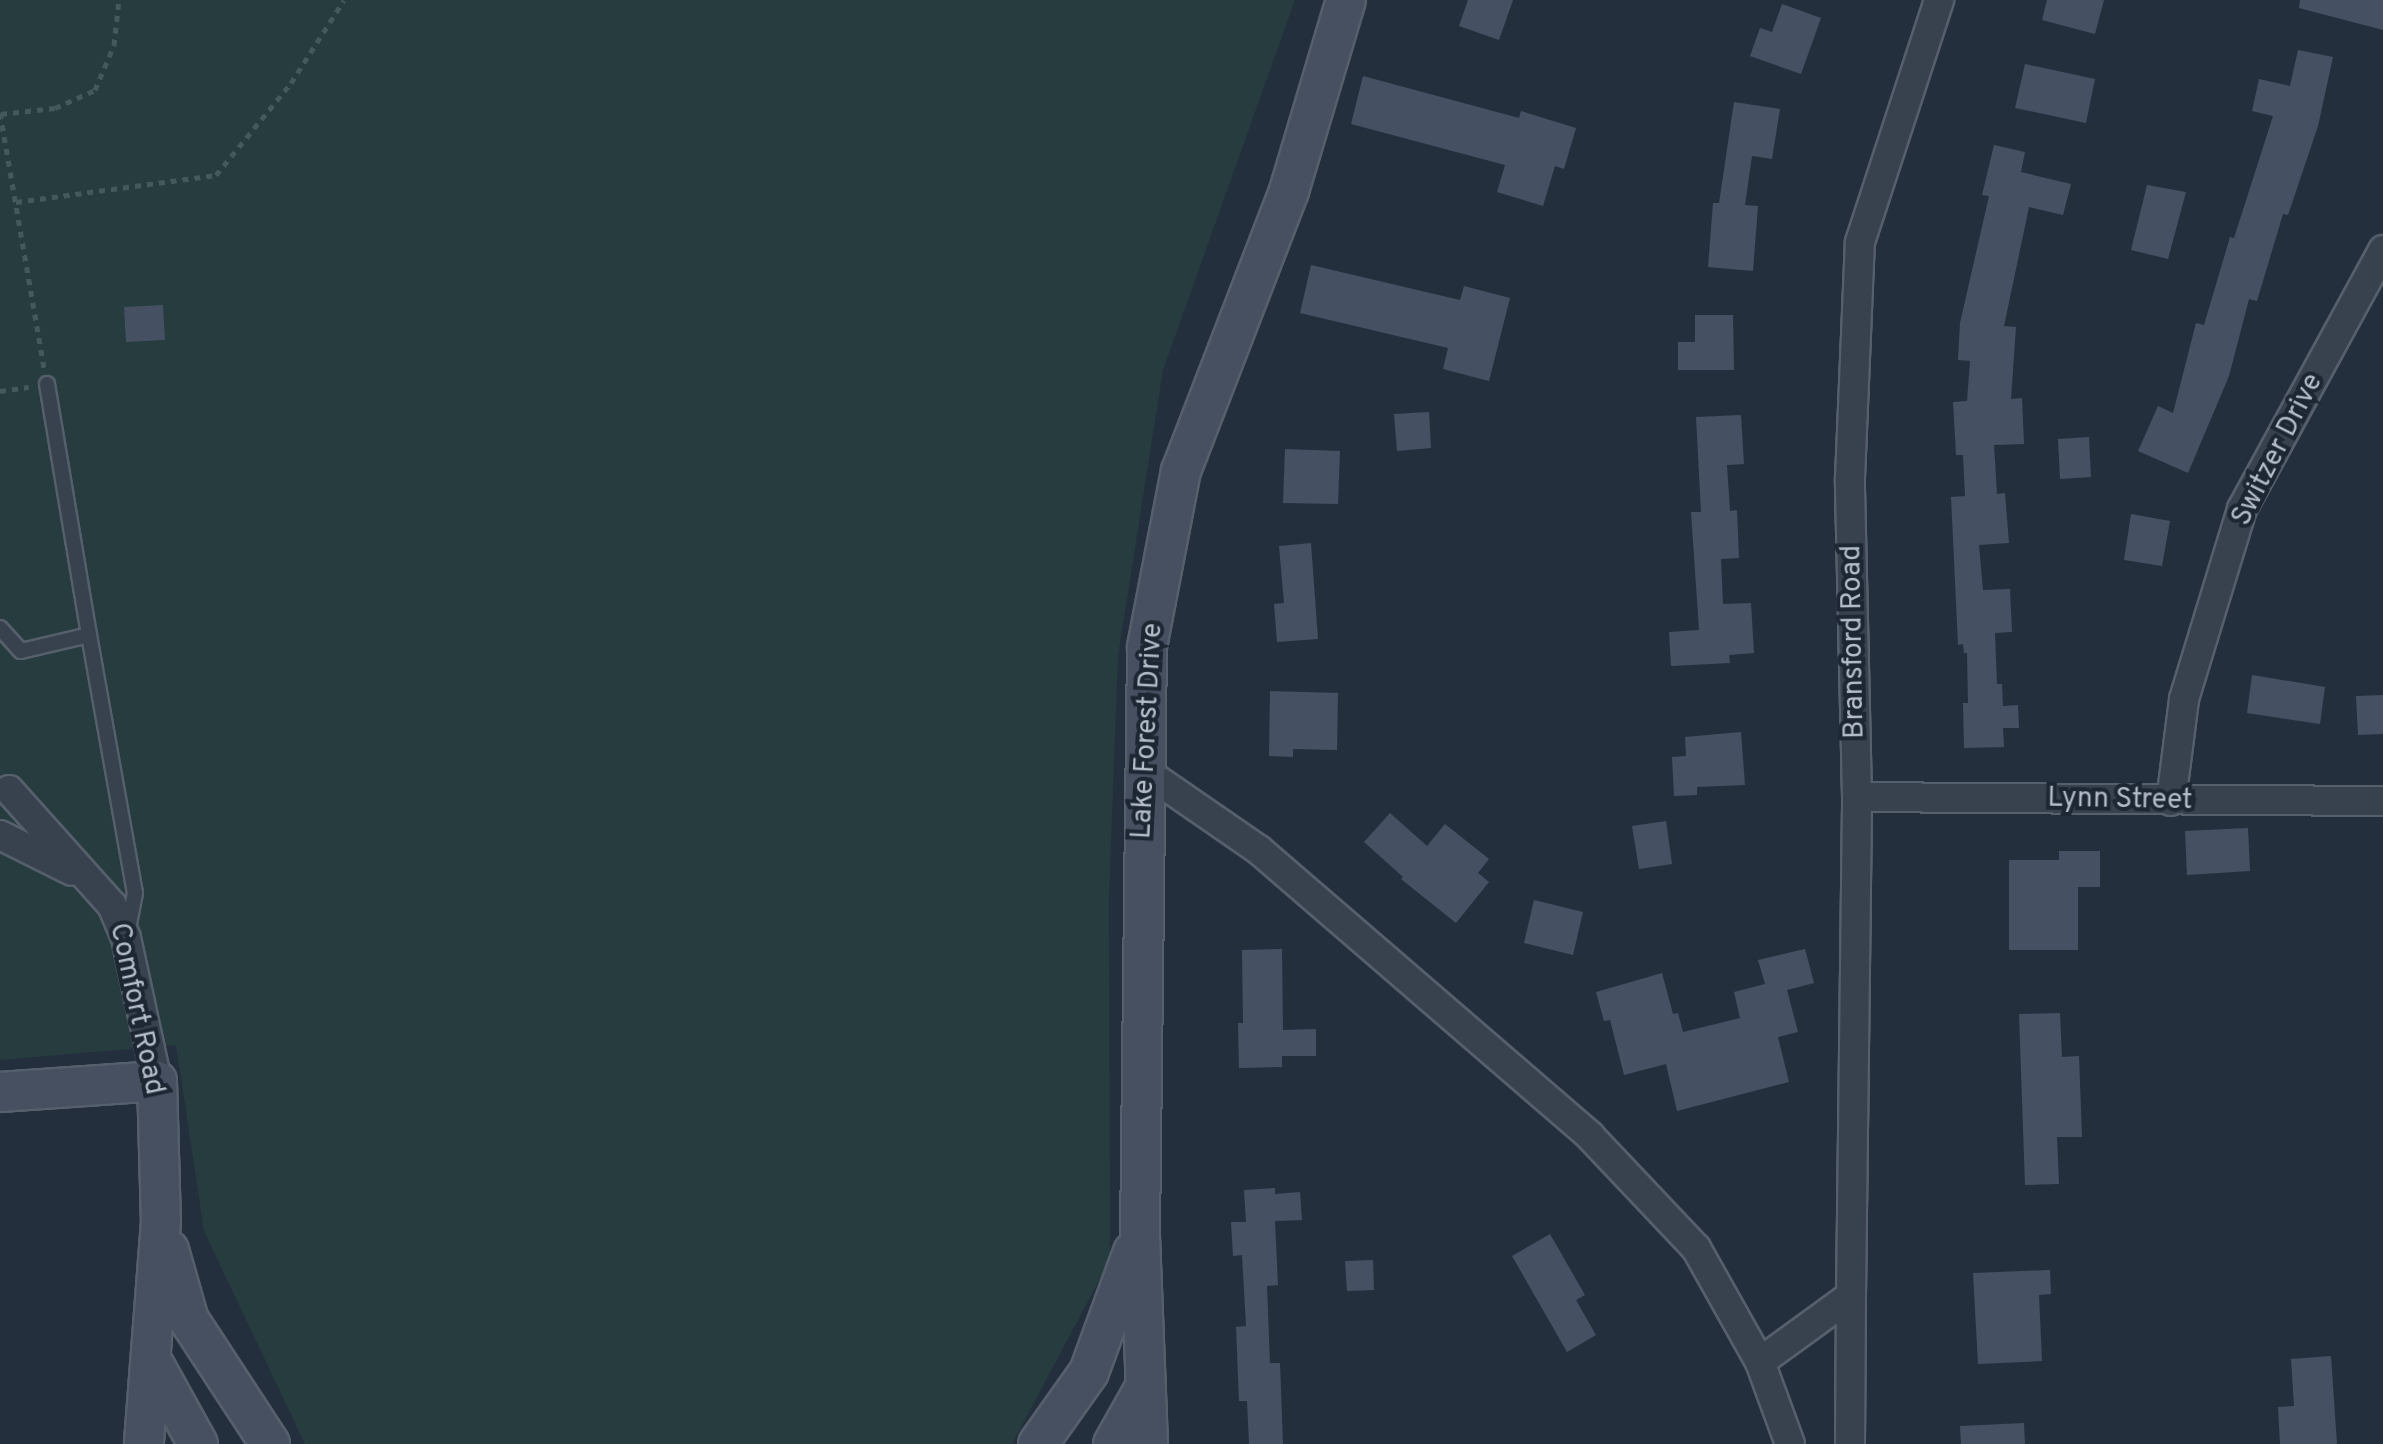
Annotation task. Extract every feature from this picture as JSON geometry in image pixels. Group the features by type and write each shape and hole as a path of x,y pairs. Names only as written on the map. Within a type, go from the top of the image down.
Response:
{"street":[{"name":"Lake Forest Drive","path":"1148,1444 1140,1235 1143,770 1147,647 1181,471 1289,191 1346,0"},
{"name":"Bransford Road","path":"1850,1444 1857,797 1850,478 1860,242 1939,0"},
{"name":"Switzer Drive","path":"2171,801 2184,699 2242,509 2383,250"},
{"path":"1143,770 1259,850 1590,1136 1696,1248 1760,1362 1790,1444"},
{"name":"Comfort Road","path":"9,790 112,905 126,938 157,1081 161,1221 144,1444"},
{"name":"Lynn Street","path":"1857,797 2383,801"},
{"path":"0,835 35,850 97,886"},
{"path":"0,1092 157,1081"},
{"name":"Comfort Road","path":"161,1221 189,1320 270,1444"},
{"path":"1038,1444 1089,1372 1140,1235"},
{"path":"1760,1362 1851,1296"},
{"path":"152,1361 198,1444"},
{"path":"1113,1444 1144,1389"}],"lane":[{"path":"47,384 135,893 126,938"},
{"path":"0,628 21,651 89,635"}],"path":[{"path":"0,391 47,384 0,114 55,108 95,90 114,45 119,0"},
{"path":"16,202 216,175 291,83 344,0"}],"green space":[{"path":"0,0 1295,0 1163,370 1118,656 1109,897 1110,1260 1012,1444 305,1444 204,1231 176,1045 0,1060"}],"building":[{"path":"1468,0 1513,0 1499,40 1459,26"},
{"path":"2047,0 2104,0 2095,34 2042,20"},
{"path":"2300,0 2383,0 2383,30 2299,8"},
{"path":"1782,4 1821,18 1801,74 1750,56 1760,28 1772,32"},
{"path":"2298,50 2333,57 2318,126 2288,215 2283,214 2257,301 2249,299 2229,376 2188,473 2138,451 2158,406 2173,413 2196,323 2204,325 2230,237 2234,238 2273,116 2252,111 2259,79 2290,86"},
{"path":"2025,64 2095,79 2086,123 2015,108"},
{"path":"1363,76 1519,118 1521,111 1576,128 1564,169 1555,166 1543,206 1497,192 1505,165 1351,124"},
{"path":"1734,102 1780,109 1772,159 1752,156 1745,205 1758,206 1753,271 1708,267 1713,203 1719,203"},
{"path":"1994,145 2025,152 2021,172 2071,184 2063,215 2029,207 2004,326 2016,327 2011,399 2022,398 2024,444 1994,445 1997,494 2005,493 2009,543 1979,545 1983,590 2010,589 2012,632 1995,633 1997,684 2002,684 2003,706 2018,705 2019,728 2003,728 2004,747 1964,748 1963,703 1968,703 1967,653 1964,653 1963,644 1958,645 1951,497 1965,496 1963,455 1956,455 1953,402 1967,401 1970,361 1958,360 1960,323 1989,196 1982,195"},
{"path":"2147,185 2186,192 2168,259 2131,250"},
{"path":"1311,265 1460,300 1464,286 1510,298 1489,381 1443,369 1448,348 1300,313"},
{"path":"163,305 165,340 126,342 124,307"},
{"path":"1695,315 1733,315 1734,370 1678,370 1678,342 1695,342"},
{"path":"1429,412 1431,448 1397,451 1394,414"},
{"path":"1741,415 1744,464 1727,465 1730,511 1737,510 1739,558 1721,559 1723,604 1751,603 1754,653 1729,655 1730,663 1671,666 1669,632 1699,630 1691,512 1701,512 1696,417"},
{"path":"2089,437 2091,477 2060,479 2058,439"},
{"path":"1285,449 1340,451 1338,504 1283,503"},
{"path":"2131,514 2170,521 2162,566 2124,560"},
{"path":"1311,543 1318,639 1277,642 1274,604 1284,603 1279,546"},
{"path":"2252,675 2325,687 2320,724 2247,713"},
{"path":"1270,691 1338,693 1337,750 1293,749 1293,757 1269,756"},
{"path":"2383,695 2383,734 2358,735 2356,696"},
{"path":"1741,732 1745,785 1697,787 1697,795 1674,796 1672,757 1686,756 1685,737"},
{"path":"1390,813 1427,846 1445,824 1489,859 1478,873 1489,882 1456,923 1401,879 1403,877 1364,842"},
{"path":"1666,821 1672,864 1639,869 1632,826"},
{"path":"2248,828 2250,871 2187,875 2185,831"},
{"path":"2059,851 2100,851 2100,887 2078,887 2078,950 2009,950 2009,860 2059,860"},
{"path":"1534,900 1583,912 1573,955 1524,943"},
{"path":"1282,949 1283,1030 1316,1029 1316,1056 1282,1056 1282,1067 1239,1068 1238,1023 1243,1023 1242,950"},
{"path":"1805,949 1814,983 1787,990 1798,1032 1778,1037 1789,1082 1677,1111 1666,1064 1624,1075 1610,1020 1604,1021 1596,992 1662,973 1673,1014 1678,1013 1683,1032 1740,1018 1734,992 1765,984 1758,960"},
{"path":"2060,1013 2062,1057 2079,1056 2082,1137 2057,1137 2059,1184 2025,1185 2019,1014"},
{"path":"1275,1188 1275,1194 1300,1192 1302,1220 1275,1221 1278,1285 1267,1286 1270,1363 1280,1363 1283,1444 1249,1444 1247,1401 1239,1401 1236,1327 1246,1326 1242,1255 1233,1256 1231,1222 1246,1222 1244,1190"},
{"path":"1550,1234 1585,1295 1576,1300 1596,1335 1567,1352 1512,1256"},
{"path":"1373,1260 1374,1290 1347,1291 1345,1261"},
{"path":"2050,1270 2051,1294 2039,1295 2042,1361 1978,1364 1973,1273"},
{"path":"2331,1356 2337,1444 2280,1444 2278,1407 2294,1406 2291,1359"},
{"path":"2024,1423 2025,1444 1961,1444 1960,1426"}]}
